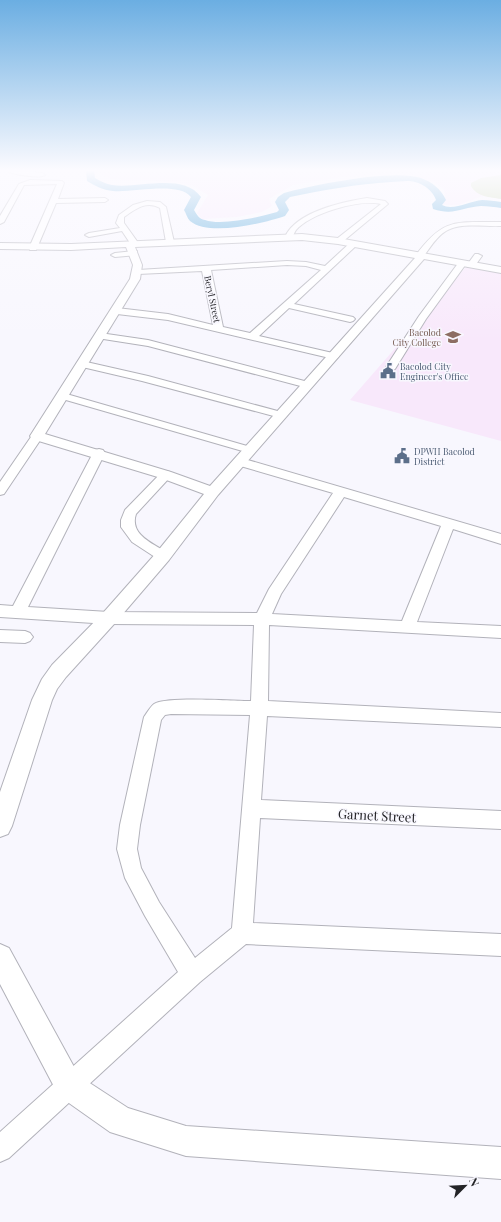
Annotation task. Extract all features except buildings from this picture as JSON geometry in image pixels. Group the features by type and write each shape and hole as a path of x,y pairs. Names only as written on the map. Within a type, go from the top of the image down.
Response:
{"street":[{"path":"33,248 42,227"},
{"path":"167,227 170,242"},
{"path":"289,237 289,234 296,227"},
{"path":"338,241 356,227"},
{"path":"0,826 42,700 49,685 59,671 109,618 162,556 213,492 334,356 441,232 447,228 455,227"},
{"path":"0,491 117,311 138,272 137,260 124,229 88,234"},
{"path":"0,246 33,248 132,247 170,242 311,237 501,270"},
{"path":"252,337 354,244"},
{"path":"115,255 132,247"},
{"path":"391,367 422,318 467,264 478,256"},
{"path":"138,272 296,263 327,268"},
{"name":"Beryl Street","path":"206,268 219,329"},
{"path":"287,305 350,320"},
{"path":"117,311 168,318 334,356"},
{"path":"100,336 148,343 308,384"},
{"path":"82,364 144,378 281,415"},
{"path":"63,396 246,456 341,492 501,539"},
{"path":"37,436 99,453 213,492"},
{"path":"18,612 99,453"},
{"path":"162,556 131,534 127,524 127,518 166,475"},
{"path":"242,934 259,708 262,619 274,593 341,492"},
{"path":"408,626 448,524"},
{"path":"0,611 109,618 262,619 501,632"},
{"path":"0,636 25,637"},
{"path":"192,974 152,909 132,871 127,850 132,811 153,717 160,708 259,708 501,720"},
{"name":"Garnet Street","path":"252,809 501,820"},
{"path":"0,1149 192,974 242,934 501,945"},
{"path":"0,957 69,1086 121,1121 186,1141 501,1163"}],"shaded area":[{"name":"Bacolod City College","path":"466,267 501,273 501,441 350,400"}],"place":[{"name":"Bacolod City College","path":"453,337"},
{"name":"Bacolod City Engineer's Office","path":"388,371"},
{"name":"DPWH Bacolod District","path":"402,456"}]}
